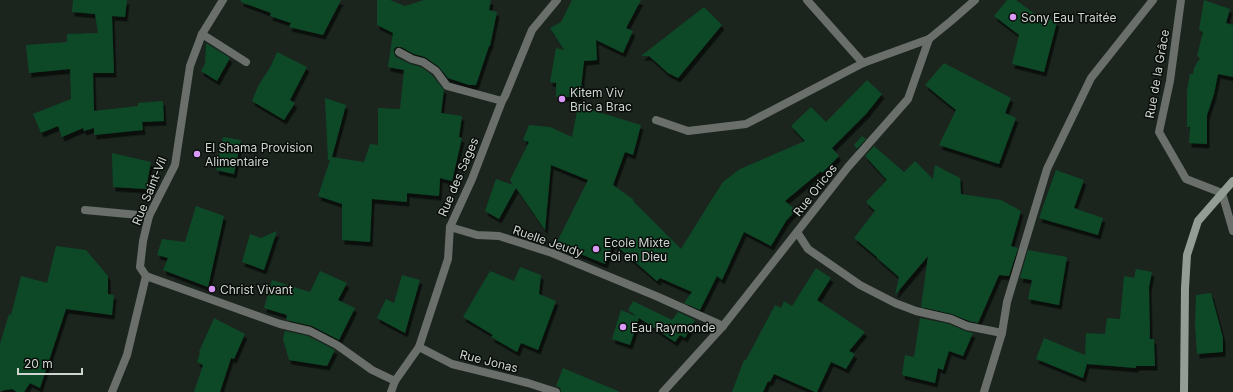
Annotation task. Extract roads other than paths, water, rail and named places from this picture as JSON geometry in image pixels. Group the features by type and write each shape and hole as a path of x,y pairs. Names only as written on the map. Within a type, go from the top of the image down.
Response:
{"street":[{"name":"Rue Saint-Vil","path":"112,392 127,355 146,276 140,266 143,241 149,216 175,165 190,66 202,34 223,0"},
{"name":"Rue des Sages","path":"391,392 395,382 419,347 448,259 450,227 472,179 502,101 532,30 556,0"},
{"path":"807,0 863,63"},
{"path":"656,120 688,131 746,124 863,63 929,39 975,0"},
{"path":"984,392 1002,333 1007,302 1047,169 1091,78 1153,0"},
{"name":"Rue de la Grâce","path":"1182,0 1170,81 1159,132 1186,179 1222,193"},
{"path":"202,34 246,62"},
{"name":"Rue Oricos","path":"663,392 723,326 848,167 908,99 929,39"},
{"path":"399,52 412,59 423,62 436,72 447,86 502,101"},
{"path":"1184,392 1185,288 1187,255 1198,221 1233,181"},
{"path":"1222,193 1233,231"},
{"path":"84,210 149,216"},
{"name":"Ruelle Jeudy","path":"450,227 478,235 499,236 552,253 656,296 723,326"},
{"path":"797,232 808,248 860,285 895,303 916,311 951,319 967,326 1002,333"},
{"path":"146,276 280,324 310,331 337,345 372,370 395,382"},
{"name":"Rue Jonas","path":"419,347 452,364 528,383 556,392"}],"place":[{"name":"Sony Eau Traitée","path":"1013,17"},
{"name":"Kitem Viv Bric a Brac","path":"562,99"},
{"name":"El Shama Provision Alimentaire","path":"197,154"},
{"name":"Ecole Mixte Foi en Dieu","path":"596,249"},
{"name":"Christ Vivant","path":"212,289"},
{"name":"Eau Raymonde","path":"623,327"}]}
